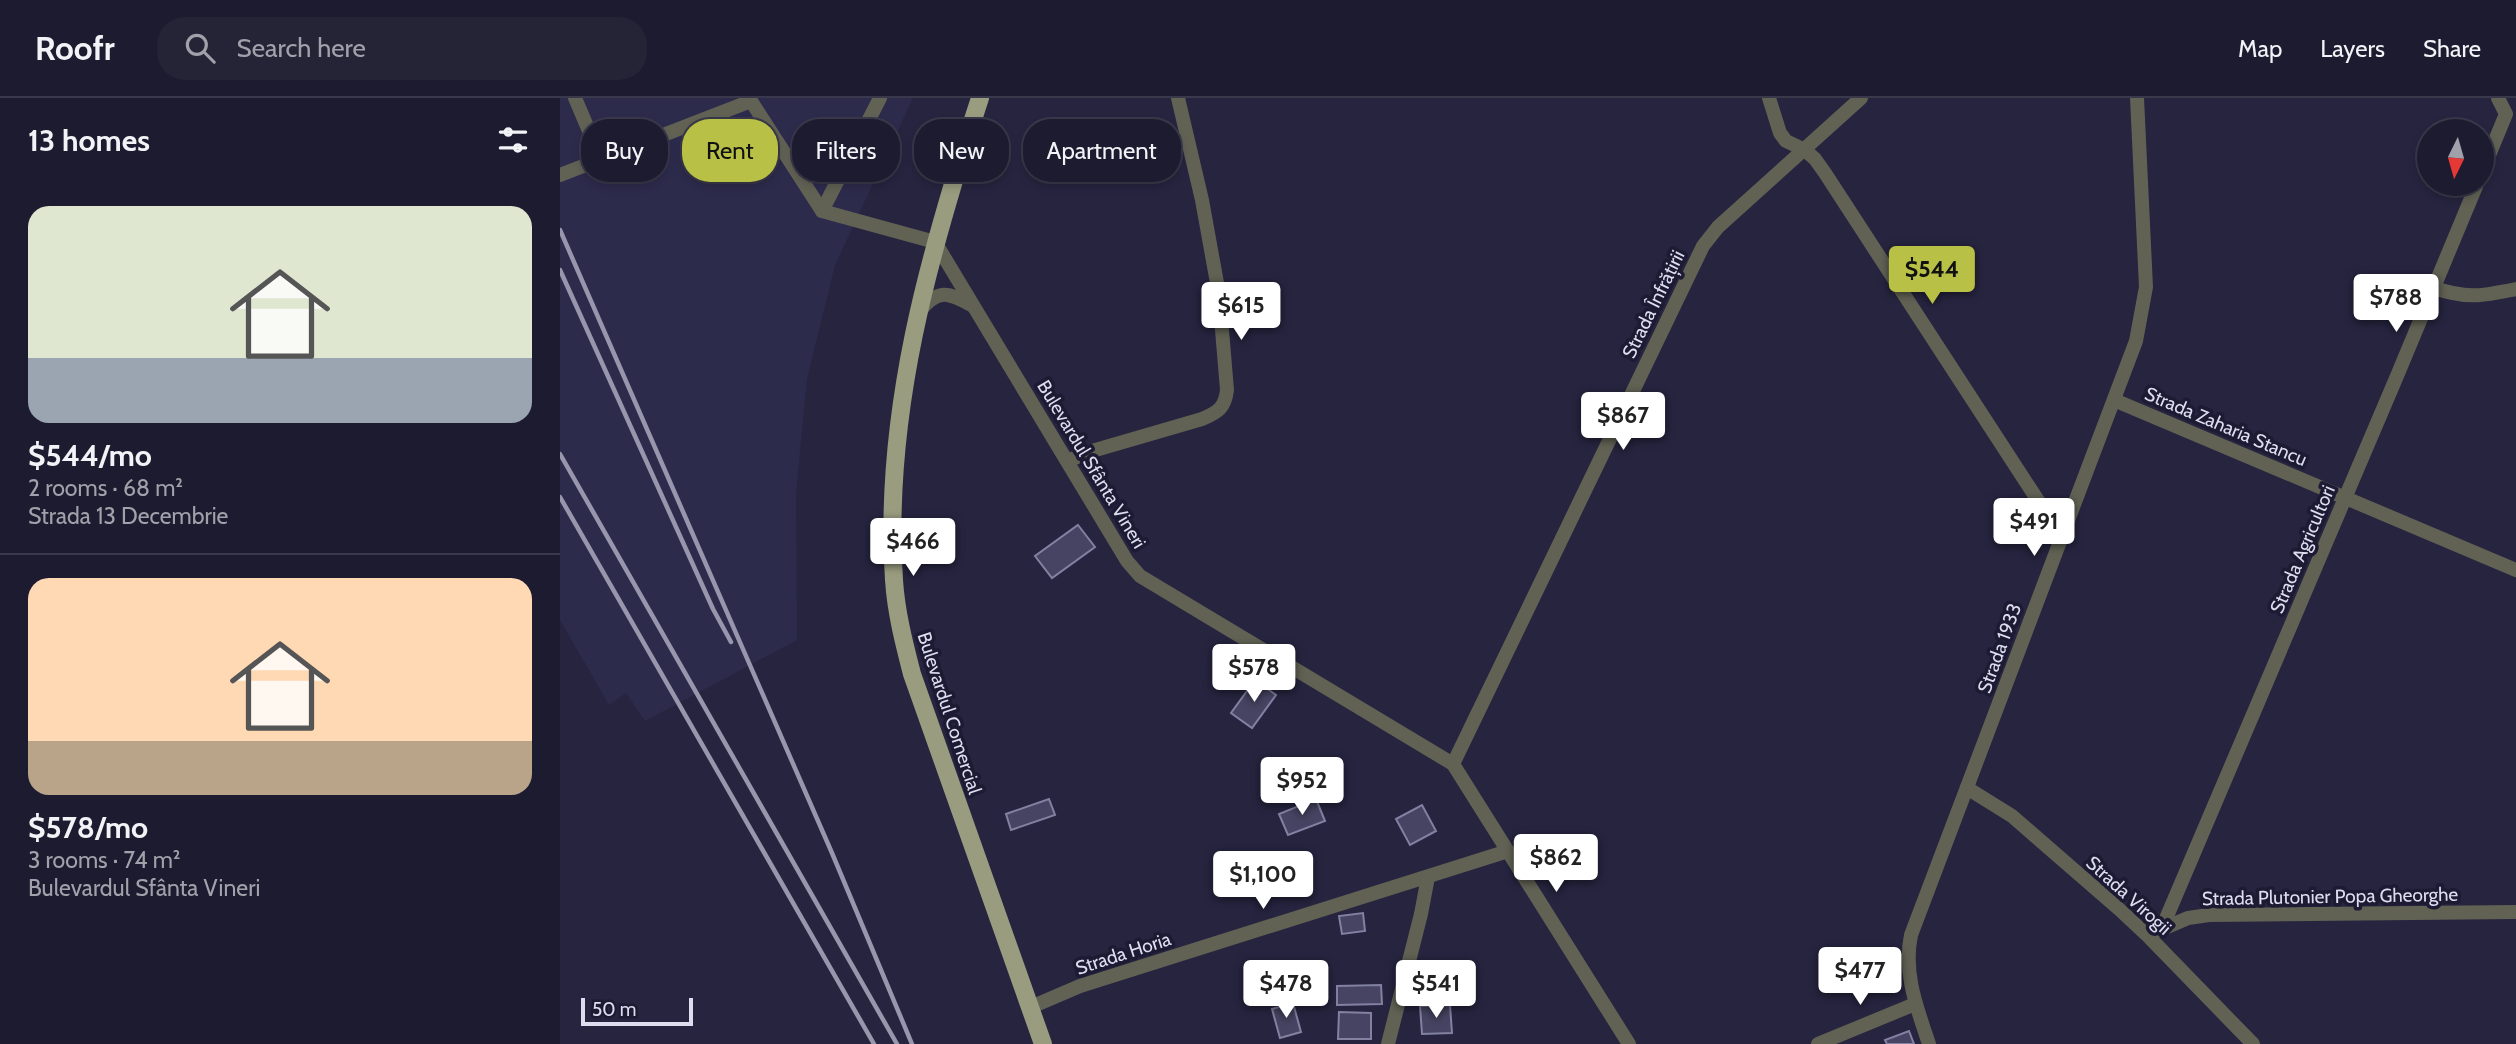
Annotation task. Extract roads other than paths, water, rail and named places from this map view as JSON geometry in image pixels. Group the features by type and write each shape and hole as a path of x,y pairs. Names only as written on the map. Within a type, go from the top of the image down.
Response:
{"main road":[{"name":"Bulevardul Comercial","path":"980,98 936,242 917,315 902,395 896,459 894,582 900,628 912,674 1043,1044"}],"street":[{"path":"575,98 584,119"},
{"path":"822,211 880,98"},
{"path":"1068,461 1092,451 1202,419 1216,413 1225,404 1227,390 1219,294 1202,200 1178,98"},
{"path":"1769,98 1780,133 1786,141 1805,150 1825,173 2061,536"},
{"name":"Strada Înfrățirii","path":"1453,764 1703,246 1718,227 1861,98"},
{"name":"Strada 1933","path":"1928,1044 1908,976 1907,954 1911,936 2136,341 2146,287 2137,98"},
{"path":"2494,148 2511,113 2498,98"},
{"path":"668,133 751,101 822,211 936,242"},
{"path":"560,175 581,167"},
{"name":"Strada Agricultori","path":"2156,933 2472,196"},
{"name":"Bulevardul Sfânta Vineri","path":"936,242 1127,561 1140,576 1453,764 1629,1044"},
{"path":"2434,288 2456,296 2472,297 2516,289"},
{"path":"917,315 930,298 943,295 957,297 974,307"},
{"name":"Strada Zaharia Stancu","path":"2114,400 2516,570"},
{"name":"Strada Virogii","path":"1967,788 2012,816 2156,933 2253,1044"},
{"name":"Strada Horia","path":"1031,1007 1080,986 1508,851"},
{"path":"1388,1044 1428,877"},
{"name":"Strada Plutonier Popa Gheorghe","path":"2156,933 2188,918 2209,915 2516,912"},
{"path":"1818,1044 1915,1004"}],"railway":[{"path":"560,230 832,853 912,1044"},
{"path":"560,270 713,609 731,642"},
{"path":"560,454 897,1044"},
{"path":"560,497 874,1044"}]}
